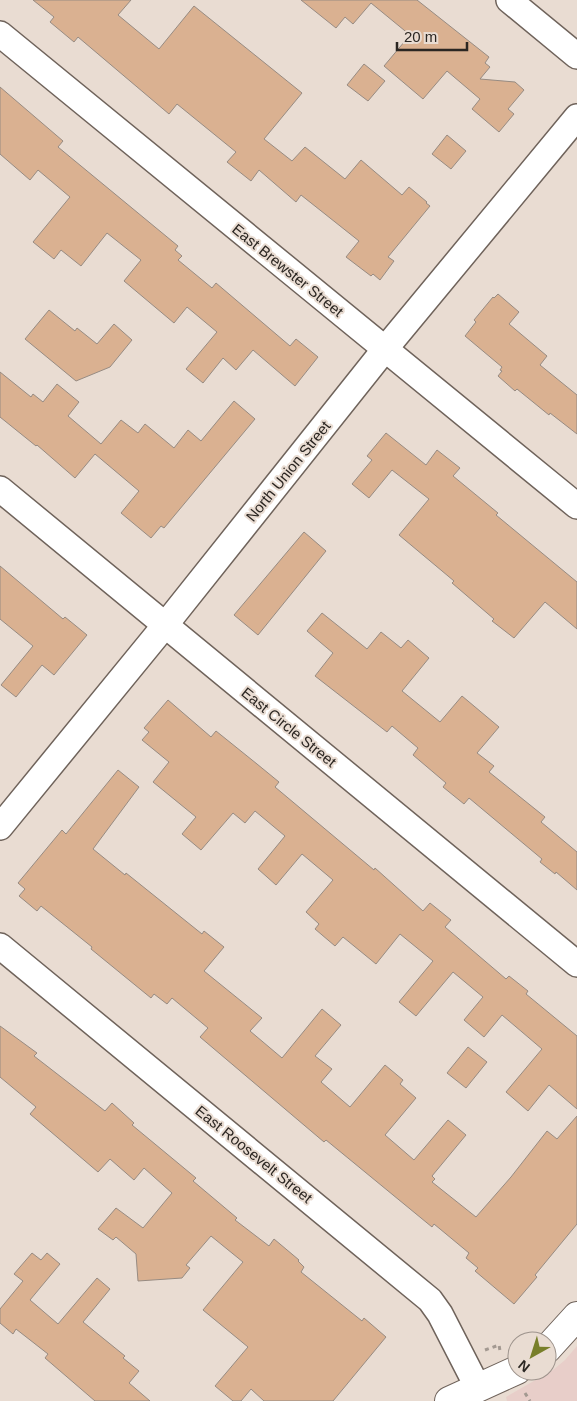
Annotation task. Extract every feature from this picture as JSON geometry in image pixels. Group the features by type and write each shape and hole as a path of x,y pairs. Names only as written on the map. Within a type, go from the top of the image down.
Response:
{"street":[{"path":"509,0 577,56"},
{"name":"East Brewster Street","path":"0,34 577,506"},
{"name":"North Union Street","path":"0,827 166,624 385,349 577,117"},
{"name":"East Circle Street","path":"0,489 577,964"},
{"name":"East Roosevelt Street","path":"0,946 430,1300 440,1314 478,1388"},
{"path":"557,1338 577,1316"},
{"path":"448,1401 507,1375"}],"shaded area":[{"path":"577,1346 577,1401 507,1401 506,1397 534,1381 557,1381 557,1367"}],"building":[{"path":"33,0 131,0 118,15 159,49 194,6 302,93 264,139 292,161 305,147 345,179 361,160 402,195 409,187 430,206 388,257 394,261 380,280 373,274 371,276 346,257 359,241 301,195 296,202 259,170 251,181 227,162 236,152 177,104 169,114 78,37 74,42 50,22 54,17"},
{"path":"301,0 417,0 489,57 485,63 490,67 480,79 515,82 524,90 508,109 514,114 499,132 472,109 480,99 447,71 423,99 384,66 410,35 371,3 353,24 345,17 336,28"},
{"path":"364,64 385,81 368,101 347,85"},
{"path":"0,87 63,141 58,147 178,246 175,250 182,256 178,260 212,288 216,283 290,346 296,339 318,357 295,386 253,350 236,370 223,358 203,383 186,369 217,332 187,307 174,323 124,281 141,260 107,233 81,266 61,250 54,259 33,242 70,197 38,170 30,180 0,154"},
{"path":"447,135 466,151 451,169 432,154"},
{"path":"498,294 519,312 509,324 547,356 540,365 577,395 577,434 550,413 549,415 517,389 515,391 498,376 502,371 500,370 502,367 465,336 476,322 474,320 493,297"},
{"path":"49,310 75,331 77,328 97,344 114,324 132,340 110,367 76,381 25,339"},
{"path":"0,372 31,397 33,394 43,402 57,384 79,402 68,416 101,444 121,420 138,433 145,424 174,448 188,430 201,441 234,401 255,419 164,528 161,526 151,538 121,513 139,491 95,454 75,478 37,445 0,417"},
{"path":"386,433 426,465 437,450 460,468 453,476 498,513 496,515 577,582 577,629 545,602 514,638 492,621 494,619 452,583 454,581 399,535 429,499 392,470 369,498 352,484 372,460 367,456"},
{"path":"304,532 326,551 258,635 234,615"},
{"path":"0,566 63,619 65,617 87,635 54,675 42,665 16,697 1,685 33,646 0,619"},
{"path":"322,613 367,649 381,632 401,648 408,640 429,658 402,691 440,722 462,696 499,727 477,753 494,766 489,772 545,817 541,822 577,852 577,890 556,872 555,874 540,862 542,859 469,798 464,804 443,787 446,783 413,755 418,748 392,726 387,732 315,676 333,653 307,631"},
{"path":"168,700 211,737 216,731 279,782 275,787 374,870 375,868 423,911 430,903 451,920 445,927 506,979 509,976 528,991 526,994 577,1036 577,1109 549,1085 528,1111 506,1092 542,1049 502,1015 484,1037 464,1020 483,997 453,972 416,1016 399,1002 433,961 400,934 376,964 343,937 335,946 315,929 319,924 306,912 333,880 302,854 276,885 258,869 285,836 255,811 245,823 233,813 201,850 182,834 196,817 153,782 169,762 142,740 149,732 144,728"},
{"path":"118,770 139,787 93,849 202,934 204,931 224,947 204,971 262,1018 250,1031 282,1058 322,1009 341,1025 315,1056 332,1069 321,1082 350,1107 385,1065 403,1080 400,1084 416,1098 385,1135 414,1160 448,1120 466,1135 432,1176 435,1179 432,1182 476,1217 511,1177 547,1131 557,1139 577,1116 577,1224 514,1304 475,1271 478,1268 466,1258 469,1253 434,1224 432,1227 326,1140 324,1142 200,1037 208,1028 172,998 167,1004 154,994 151,998 41,906 37,911 19,896 25,889 18,883 62,830 66,834"},
{"path":"0,1026 37,1053 34,1056 105,1111 112,1103 134,1123 132,1125 196,1178 193,1181 237,1218 235,1220 269,1246 274,1239 299,1260 304,1267 301,1272 362,1321 364,1318 386,1337 333,1401 264,1401 251,1389 241,1401 233,1401 215,1386 248,1347 203,1310 243,1262 211,1236 186,1265 190,1268 182,1278 138,1281 136,1254 116,1237 113,1240 98,1229 116,1208 143,1228 172,1193 144,1168 134,1180 110,1159 98,1172 30,1114 36,1107 0,1077"},
{"path":"468,1047 487,1062 466,1088 447,1073"},
{"path":"32,1253 41,1260 47,1253 60,1264 30,1300 58,1324 97,1278 110,1289 83,1322 125,1356 123,1358 139,1371 129,1383 150,1401 95,1401 45,1358 48,1354 16,1329 13,1334 0,1323 0,1309 23,1281 14,1274"}]}
